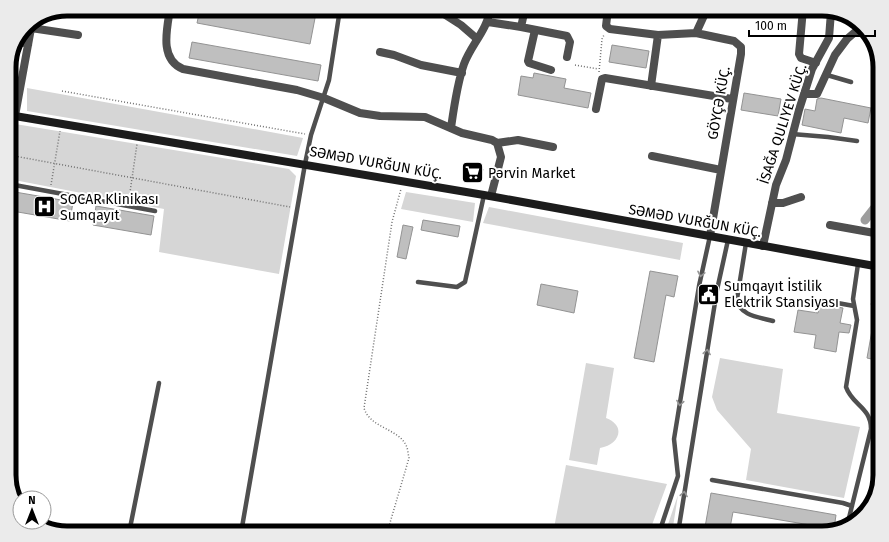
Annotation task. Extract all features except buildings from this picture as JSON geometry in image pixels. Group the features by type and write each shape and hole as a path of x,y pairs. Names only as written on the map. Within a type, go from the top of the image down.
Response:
{"main road":[{"name":"SƏMƏD VURĞUN KÜÇ.","path":"16,117 403,181 873,266"}],"street":[{"path":"169,16 166,36 167,48 169,57 179,67 297,90 324,98 360,113 380,116 425,117 451,128 497,143 518,140 553,147"},
{"path":"447,16 461,25 476,38"},
{"path":"451,128 462,73 476,38 488,22 489,16"},
{"path":"521,27 523,16"},
{"path":"607,16 606,26 610,29 658,35 696,33 704,16"},
{"path":"802,16 799,54 801,58 816,63"},
{"name":"İSAĞA QULIYEV KÜÇ.","path":"763,246 772,203 792,134 804,94 816,63 829,38 831,17"},
{"path":"488,22 567,36 570,42 567,57"},
{"path":"37,27 78,34"},
{"path":"535,30 528,60 530,63 551,70"},
{"path":"804,94 817,94 835,55 847,39 857,30"},
{"path":"16,98 31,31"},
{"name":"GÖYÇƏ KÜÇ.","path":"696,33 724,37 738,43 741,54 710,236"},
{"path":"650,86 658,35"},
{"path":"23,42 28,45"},
{"path":"380,52 394,55 421,65 462,73"},
{"path":"596,109 602,79 732,100"},
{"path":"487,196 501,157 497,143"},
{"path":"652,156 721,170"},
{"path":"772,203 783,203 801,197"},
{"path":"830,225 873,233"}],"lane":[{"path":"242,526 305,164 311,135 324,98 338,31 339,16"},
{"path":"827,75 851,82"},
{"path":"792,134 828,136 857,141"},
{"path":"16,185 155,212"},
{"path":"418,282 457,288 465,282 487,196"},
{"path":"661,526 678,476 674,439 699,286 710,236"},
{"path":"679,526 717,290 728,240"},
{"path":"746,243 737,298 738,304 743,312 747,314 773,321"},
{"path":"849,518 871,430 871,422 868,413 848,393 846,387 856,320 853,293 858,264"},
{"path":"821,300 854,306"},
{"path":"131,526 159,383"},
{"path":"712,480 843,503 852,506"}],"path":[{"path":"602,79 598,69 602,39 610,29"},
{"path":"575,65 598,69"},
{"path":"62,91 311,135"},
{"path":"51,187 60,131"},
{"path":"129,202 137,144"},
{"path":"16,156 291,207"},
{"path":"389,526 409,458 407,446 402,439 370,419 365,414 364,408 392,222 403,181"}],"shaded area":[{"path":"27,88 303,138 297,156 27,111"},
{"path":"16,124 289,169 296,176 279,274 159,252 164,209 16,180"},
{"path":"406,192 475,203 473,222 401,209"},
{"path":"489,207 683,243 680,260 483,223"},
{"path":"720,358 783,369 777,413 860,427 844,498 746,480 751,449 717,410 712,397"},
{"path":"586,363 614,368 606,418 613,421 617,426 618,435 612,443 600,448 597,465 569,460"},
{"path":"566,465 667,484 652,526 554,526"},
{"path":"678,495 673,526 667,526"}],"waterway":[{"path":"865,220 873,210"}],"place":[{"name":"Pərvin Market","path":"472,173"},
{"name":"SOCAR Klinikası Sumqayıt","path":"44,207"},
{"name":"Sumqayıt İstilik Elektrik Stansiyası","path":"708,294"}]}
